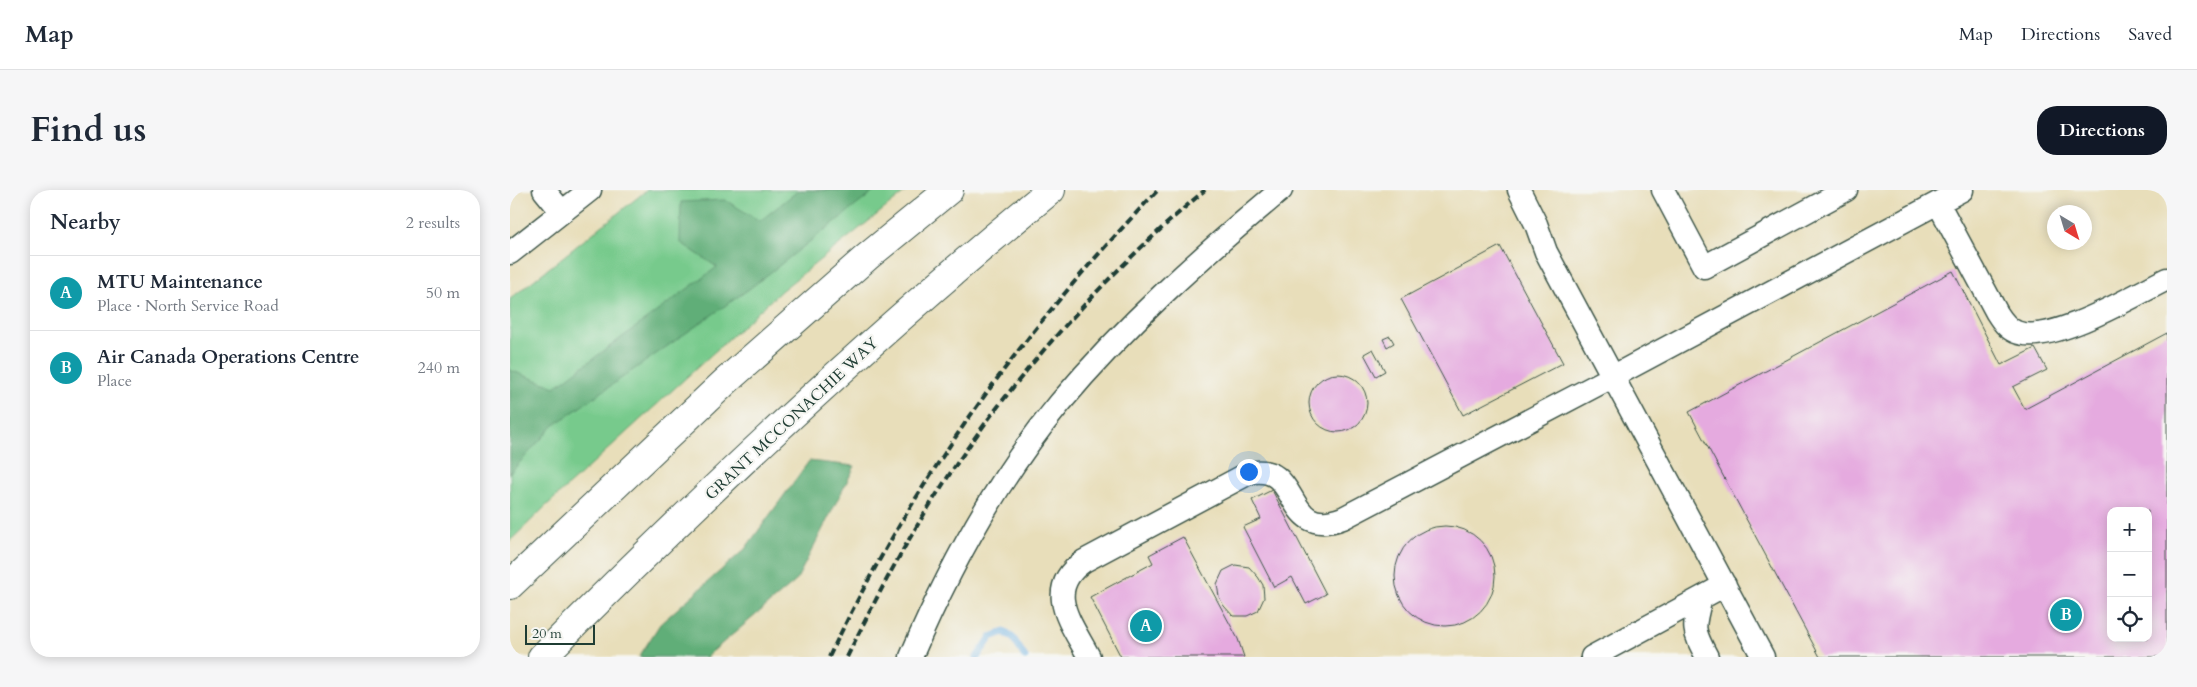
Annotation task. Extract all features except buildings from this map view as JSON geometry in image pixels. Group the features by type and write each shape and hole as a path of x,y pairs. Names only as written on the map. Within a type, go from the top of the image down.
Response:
{"main road":[{"path":"510,585 724,382 867,257 949,190"},
{"name":"GRANT MCCONACHIE WAY","path":"542,657 601,598 851,360 985,244 1051,190"}],"street":[{"path":"544,190 562,212"},
{"path":"510,253 590,190"},
{"path":"911,657 947,578 972,535 1024,452 1060,404 1159,296 1212,247 1281,190"},
{"path":"1519,190 1536,224 1546,252 1763,657"},
{"path":"1663,190 1704,267 1846,190"},
{"path":"1089,657 1064,610 1062,599 1062,588 1067,578 1073,569 1084,561 1250,473 1268,473 1280,479 1304,515 1320,522 1334,521 1612,377 1962,190"},
{"path":"1938,203 1997,313 2003,322 2016,332 2030,334 2075,325 2167,279"},
{"path":"1592,657 1724,586"},
{"path":"1701,598 1694,626 1698,640 1707,657"}],"green space":[{"path":"647,190 908,190 782,290 510,541 510,299"},
{"path":"799,190 876,190 749,289 553,426 510,473 510,370 555,387 717,267 680,242 681,202 725,200 760,221"},
{"path":"809,461 855,466 796,581 706,657 639,657 660,624 745,549"}],"waterway":[{"path":"977,657 991,637 1004,632 1013,638 1025,657"}],"railway":[{"path":"829,657 897,529 974,410 1061,298 1108,243 1158,190"},
{"path":"847,657 917,526 987,420 1054,338 1090,299 1127,261 1205,190"}],"place":[{"name":"Air Canada Operations Centre","path":"2066,615"},
{"name":"MTU Maintenance","path":"1146,626"}]}
